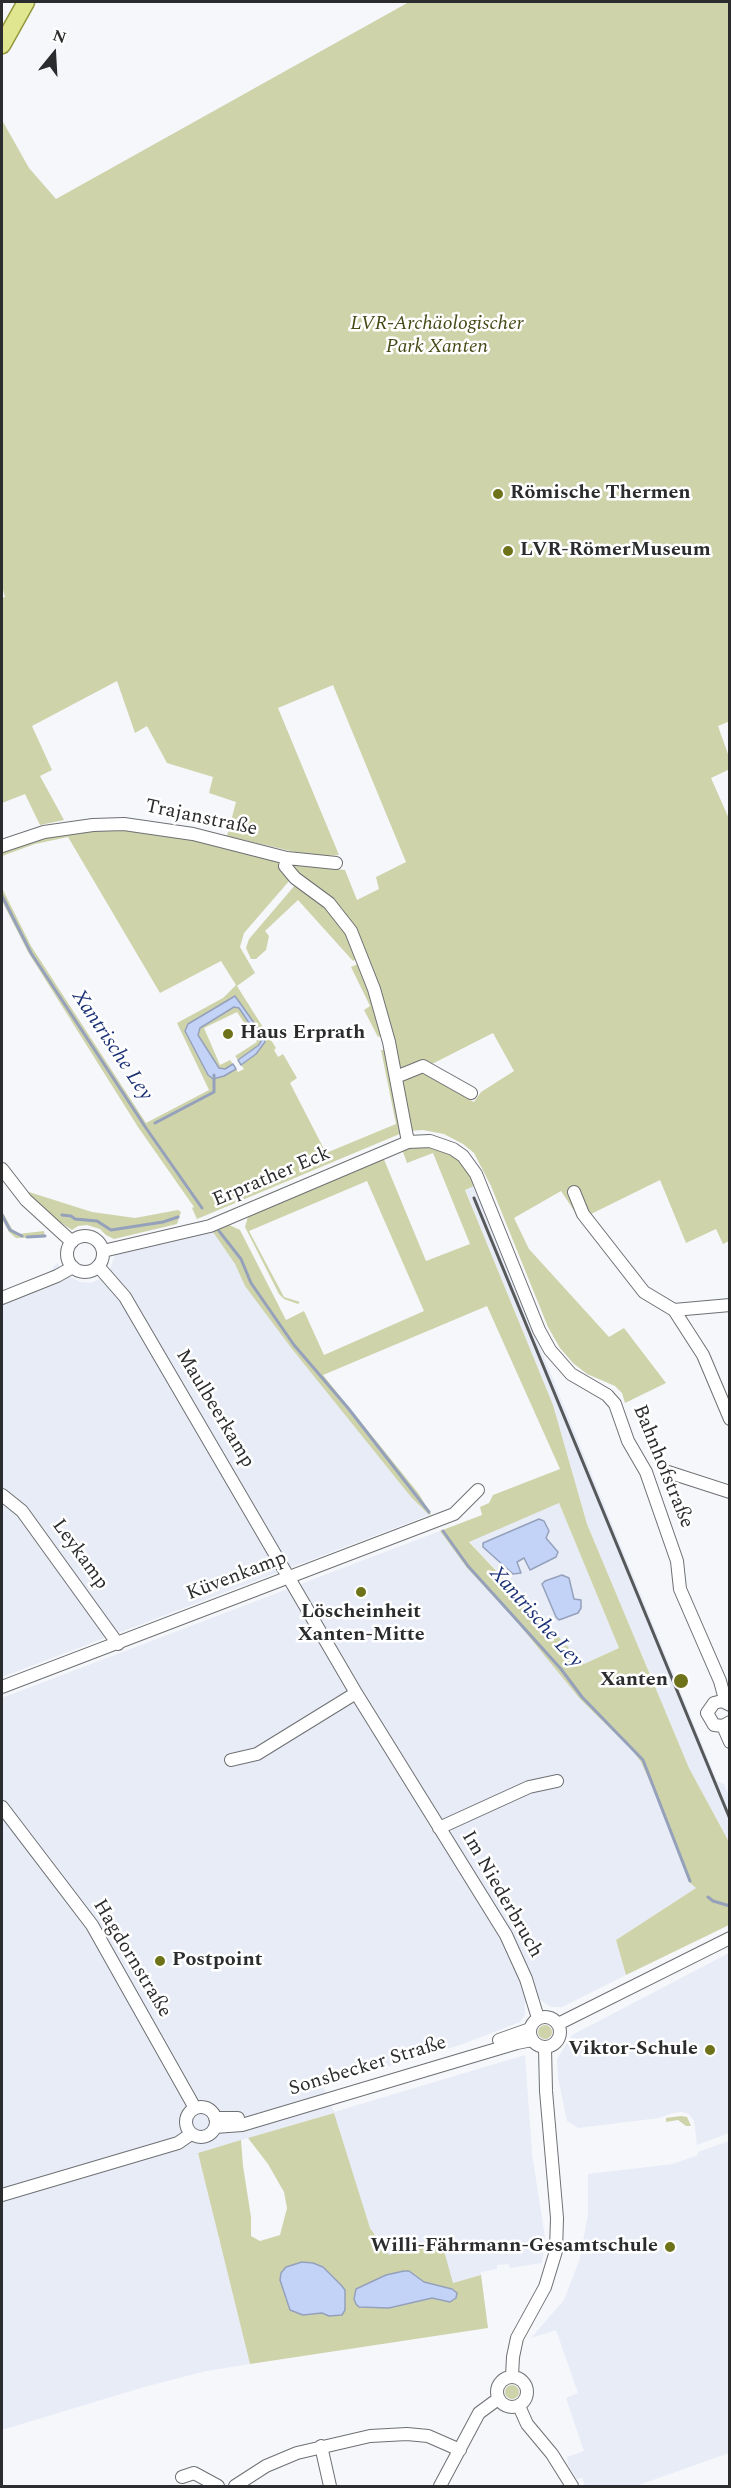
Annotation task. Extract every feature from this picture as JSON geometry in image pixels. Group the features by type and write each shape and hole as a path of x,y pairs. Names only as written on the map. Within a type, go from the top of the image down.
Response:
{"main road":[{"path":"2,45 26,2"}],"street":[{"name":"Trajanstraße","path":"2,846 44,832 93,825 124,824 193,834 286,858 336,863"},
{"path":"286,858 285,866 295,878 329,903 351,931 374,989 389,1042 408,1142"},
{"path":"396,1077 423,1066 471,1093"},
{"name":"Erprather Eck","path":"103,1251 210,1226 408,1142 430,1141 453,1149"},
{"name":"Bahnhofstraße","path":"453,1149 463,1156 476,1174 539,1330 550,1350 571,1374 607,1395 615,1404 628,1441 646,1472 669,1535 680,1575 680,1589 725,1678 728,1704 714,1702 707,1713 714,1725 726,1724 729,1742"},
{"path":"2,1169 13,1187 72,1242"},
{"path":"574,1192 583,1214 644,1292 674,1310 703,1355 729,1419"},
{"path":"2,1298 57,1276 73,1267 86,1271 98,1266 103,1251 101,1245 90,1237 84,1236 72,1242 68,1255 73,1267"},
{"name":"Maulbeerkamp","path":"98,1266 126,1298 290,1577"},
{"path":"674,1310 729,1305"},
{"path":"668,1472 729,1492"},
{"name":"Küvenkamp","path":"2,1688 454,1514 478,1490"},
{"name":"Leykamp","path":"2,1495 22,1511 118,1644"},
{"name":"Im Niederbruch","path":"290,1577 356,1693 513,1946 538,2018"},
{"path":"231,1760 257,1754 356,1693"},
{"name":"Im Niederbruch","path":"439,1827 529,1787 557,1781"},
{"name":"Hagdornstraße","path":"2,1808 92,1924 195,2108"},
{"path":"558,2024 729,1938"},
{"path":"538,2018 551,2018 558,2024 560,2032 555,2044 545,2048 536,2044 531,2035 538,2018"},
{"name":"Sonsbecker Straße","path":"2,2187 166,2139 188,2130 205,2137 211,2133 215,2123 242,2125 517,2043 531,2035"},
{"path":"512,2376 517,2338 545,2287 556,2251 557,2218 546,2091 545,2048"},
{"path":"188,2130 187,2116 195,2108 208,2108 215,2123"},
{"name":"Sonsbecker Straße","path":"2,2195 178,2143 188,2130"},
{"path":"512,2376 522,2380 527,2388 526,2398 519,2406 505,2406 498,2399 497,2391 499,2384 512,2376"},
{"path":"440,2487 479,2413 498,2399"},
{"path":"519,2406 527,2424 552,2454 572,2487"},
{"path":"235,2487 266,2466 297,2453 370,2436 407,2434 428,2436 460,2450"},
{"path":"321,2446 330,2487"},
{"path":"182,2477 194,2473 218,2487"}],"shaded area":[{"path":"474,1186 717,1781 724,1784 729,1796 729,1842 689,1768 587,1524 553,1405 465,1189"},
{"path":"211,1229 235,1264 245,1286 292,1349 411,1497 429,1515 2,1677 2,1293 46,1276 57,1263 69,1276 80,1282 91,1283 108,1275 115,1254"},
{"path":"559,1503 619,1648 584,1664 469,1541"},
{"path":"440,1531 467,1568 512,1616 580,1699 632,1750 641,1762 689,1882 696,1888 616,1940 626,1975 562,2007 551,2007 539,1999 525,2003 525,2015 520,2022 463,2044 323,2086 334,2112 525,2055 532,2154 545,2237 542,2263 510,2268 509,2264 497,2265 497,2269 481,2272 481,2275 453,2283 389,2256 370,2228 333,2113 198,2153 250,2364 206,2371 144,2387 2,2430 2,1698"},
{"path":"729,1953 729,2133 697,2145 694,2121 689,2114 682,2112 659,2118 578,2128 567,2121 558,2078 557,2059 572,2035"},
{"path":"729,2141 729,2453 636,2486 585,2486 582,2478 577,2479 568,2465 567,2457 584,2451 566,2398 578,2393 556,2330 531,2338 564,2300 580,2259 588,2214 588,2174 673,2164"}],"green space":[{"name":"LVR-Archäologischer Park Xanten","path":"409,2 729,2 730,721 718,726 729,757 730,769 711,778 730,821 729,1241 723,1244 716,1229 686,1243 660,1180 591,1214 583,1224 561,1191 514,1218 529,1249 609,1337 624,1328 666,1383 625,1403 622,1393 615,1386 587,1374 560,1348 548,1327 491,1186 474,1153 444,1134 423,1130 408,1131 399,1079 423,1069 441,1078 474,1102 481,1092 514,1071 493,1033 432,1064 400,1071 358,937 290,867 293,864 345,870 357,900 379,889 376,877 406,862 333,685 278,708 339,855 327,856 295,852 227,836 236,802 209,793 213,777 167,763 147,726 135,733 117,681 32,726 52,770 40,776 64,820 40,825 25,794 2,803 2,598 5,597 2,586 2,120 29,168 56,199"},
{"path":"149,829 277,859 282,873 290,880 244,933 240,947 255,973 237,986 276,1048 274,1050 278,1057 283,1054 297,1078 290,1083 326,1153 396,1124 381,1050 387,1050 402,1133 197,1219 192,1208 194,1207 138,1127 28,952 2,901 2,888 31,946 146,1123 209,1090 177,1023 223,998 236,985 221,961 160,993 68,837 35,844 2,856 2,850 75,830","holes":["235,996 265,1042 256,1054 241,1065 244,1069 238,1072 236,1069 213,1079 188,1024"]},
{"path":"296,884 323,902 345,928 357,958 353,961 298,900 265,931 269,936 266,950 256,959 251,959 246,948 249,939"},
{"path":"360,963 385,1035 378,1037 364,1010 370,1006 351,967"},
{"path":"234,1007 239,1008 261,1041 259,1045 238,1060 235,1056 257,1042 237,1012 204,1028 220,1065 230,1060 233,1064 225,1069 219,1068 198,1035 199,1028"},
{"path":"408,1146 436,1146 464,1162 476,1185 465,1190 553,1405 587,1524 689,1768 729,1842 729,1925 626,1975 616,1940 696,1888 689,1882 641,1762 632,1750 580,1699 512,1616 467,1568 440,1531 482,1515 480,1507 489,1503 493,1495 560,1469 487,1306 323,1375 419,1494 431,1514 429,1515 411,1497 292,1349 245,1286 235,1264 211,1229 225,1223 240,1230 286,1320 304,1311 324,1355 424,1311 367,1181 249,1231 284,1297 300,1302 298,1304 284,1299 279,1294 245,1227 249,1213 383,1157 426,1261 470,1244 433,1153 407,1163 403,1152","holes":["559,1503 619,1648 584,1664 469,1542"]},
{"path":"29,1192 92,1212 135,1218 178,1210 181,1212 177,1224 114,1239 100,1229 87,1225 78,1226 72,1230 48,1214 27,1194"},
{"path":"2,1211 12,1229 18,1234 44,1231 45,1237 16,1238 9,1232 2,1219"},
{"path":"545,2025 550,2027 552,2032 550,2037 545,2039 540,2037 538,2032 540,2027"},
{"path":"334,2113 370,2228 389,2255 441,2240 453,2283 481,2275 488,2328 250,2364 198,2153 241,2140 251,2217 251,2236 260,2241 280,2235 287,2208 284,2192 268,2164 248,2138"},
{"path":"687,2117 691,2126 686,2126 678,2120 666,2122 666,2118"},
{"path":"512,2385 517,2387 519,2392 517,2397 512,2399 507,2397 505,2392 507,2387"}],"water":[{"path":"235,996 264,1037 265,1042 256,1054 241,1065 238,1060 259,1045 261,1041 239,1008 234,1007 200,1028 198,1035 219,1068 225,1069 233,1064 236,1069 213,1079 208,1075 185,1031 188,1024"},
{"path":"539,1519 544,1521 549,1531 546,1538 558,1552 556,1557 530,1570 524,1558 517,1562 521,1573 513,1574 483,1547 483,1543"},
{"path":"562,1575 569,1578 574,1599 581,1600 581,1608 578,1613 559,1620 542,1584"},
{"path":"302,2262 323,2267 345,2290 345,2310 342,2315 329,2316 322,2313 303,2315 290,2310 280,2280 281,2273 286,2267"},
{"path":"409,2271 424,2282 452,2289 457,2293 456,2298 450,2302 432,2298 389,2308 359,2307 356,2304 354,2299 356,2289 386,2275"}],"waterway":[{"name":"Xantrische Ley","path":"2,896 31,953 146,1128 202,1208"},
{"path":"155,1123 214,1092 214,1075"},
{"path":"2,1215 10,1230 22,1236"},
{"path":"62,1215 97,1221 111,1230 163,1222 178,1217"},
{"name":"Xantrische Ley","path":"219,1231 241,1259 251,1283 294,1345 348,1408 429,1512"},
{"path":"27,1237 45,1236"},
{"name":"Xantrische Ley","path":"443,1531 468,1566 561,1669 582,1697 643,1760 690,1881"},
{"name":"Xantrische Ley","path":"708,1897 713,1901 730,1906"}],"railway":[{"path":"474,1198 730,1819"}],"place":[{"name":"Römische Thermen","path":"498,494"},
{"name":"LVR-RömerMuseum","path":"508,551"},
{"name":"Haus Erprath","path":"228,1034"},
{"name":"Löscheinheit Xanten-Mitte","path":"361,1592"},
{"name":"Xanten","path":"681,1681"},
{"name":"Postpoint","path":"160,1961"},
{"name":"Viktor-Schule","path":"710,2050"},
{"name":"Willi-Fährmann-Gesamtschule","path":"670,2247"}]}
